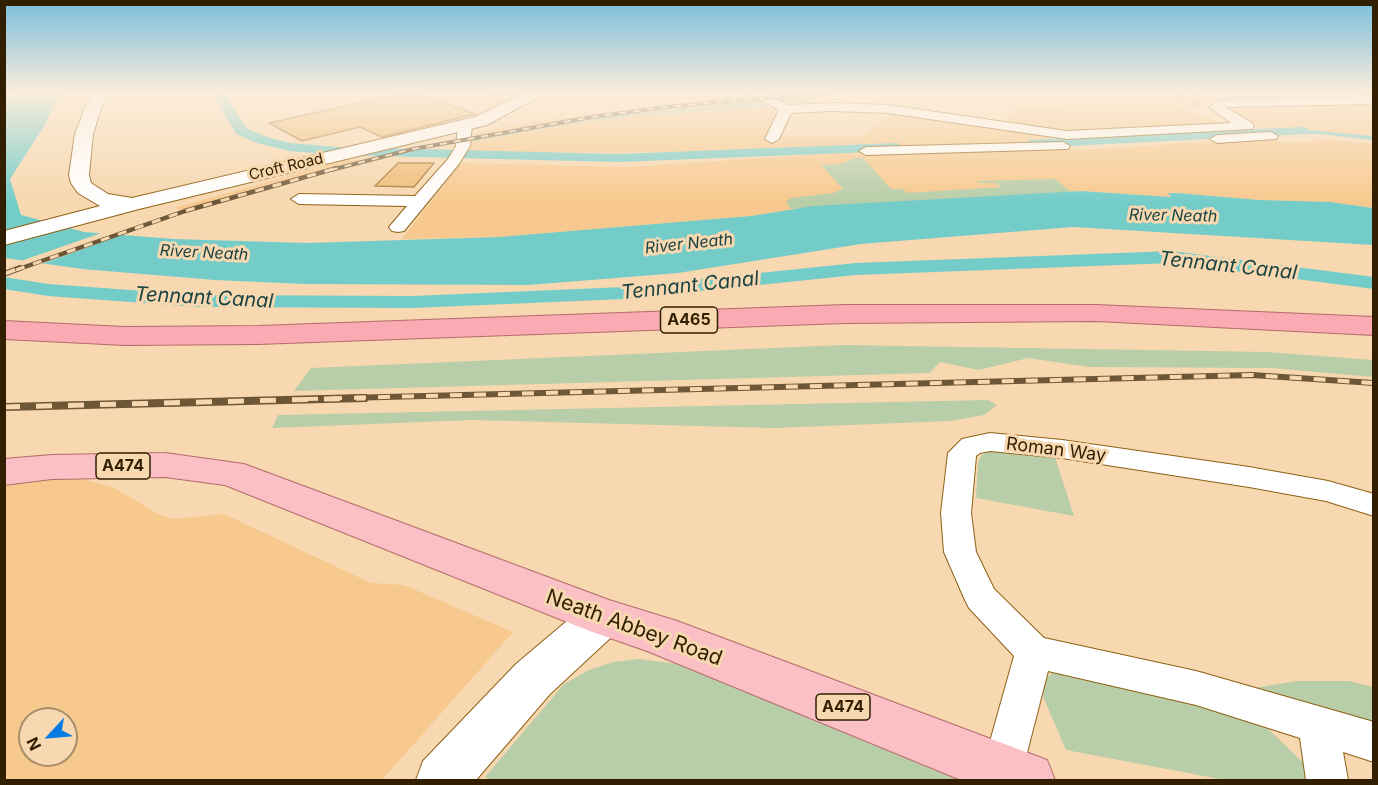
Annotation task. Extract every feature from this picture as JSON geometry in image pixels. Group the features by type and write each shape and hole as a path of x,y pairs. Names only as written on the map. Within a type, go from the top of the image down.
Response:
{"highway":[{"name":"A465","path":"4,330 125,336 258,335 845,314 1084,313 1374,326"},
{"name":"A465","path":"4,350 95,355 235,356 889,332 1131,332 1288,336 1374,342"}],"main road":[{"path":"86,129 79,175 81,183 85,189 102,200 134,204"},
{"name":"Croft Road","path":"4,238 134,204 449,129"},
{"path":"70,221 102,200"},
{"name":"Neath Abbey Road","path":"4,472 52,467 165,465 231,473 603,617 660,635 1015,775"}],"street":[{"path":"398,227 458,155 464,129"},
{"path":"772,139 777,129"},
{"path":"1023,129 1067,135 1200,129"},
{"path":"866,151 995,149 1270,136 1254,129"},
{"path":"299,199 420,201"},
{"name":"Roman Way","path":"1034,652 981,598 960,552 956,513 962,453 972,445 990,442 1062,449 1328,491 1374,505"},
{"path":"442,780 533,679 603,617"},
{"path":"1015,775 1034,652 1074,659 1196,688 1374,742"},
{"path":"1318,725 1327,780"}],"shaded area":[{"path":"496,129 525,129 474,137 476,132"},
{"path":"544,129 783,129 777,137 864,137 873,129 1008,129 1052,135 1048,141 693,152 467,153 471,142"},
{"path":"1044,129 1153,129 1068,132"},
{"path":"1264,129 1373,129 1373,136 1299,129"},
{"path":"1266,137 1286,143 1334,140 1373,144 1373,208 1330,202 1258,200 1178,193 1169,193 1173,197 1082,191 814,206 751,216 499,237 402,239 461,163 629,167 849,152 1101,149"},
{"path":"348,159 368,161 189,212 175,208"},
{"path":"64,475 113,487 160,515 174,519 224,514 371,583 404,585 513,632 382,780 5,780 5,484"}],"green space":[{"path":"525,129 544,129 471,142 474,137"},
{"path":"855,158 863,158 891,189 903,189 907,193 1001,187 996,183 977,181 1055,179 1071,192 791,209 787,204 791,198 833,193 843,189 821,165 840,164"},
{"path":"843,345 1267,352 1373,360 1373,377 1272,368 1089,367 1028,358 979,370 940,362 929,373 294,391 311,368"},
{"path":"988,400 997,405 984,415 951,421 774,428 472,420 272,428 278,415"},
{"path":"990,451 1054,454 1074,516 976,498 978,462 982,455"},
{"path":"639,659 677,664 958,780 490,780 485,777 564,684 589,670 613,662"},
{"path":"1075,668 1265,726 1309,768 1308,780 1225,780 1066,750 1042,694 1045,679 1054,672"},
{"path":"1296,681 1349,681 1373,687 1373,729 1242,690"}],"water":[{"name":"River Neath","path":"4,129 42,129 10,179 21,215 84,232 174,239 307,243 499,237 751,216 814,206 1082,191 1171,197 1168,193 1178,193 1259,200 1330,202 1373,208 1373,245 1073,227 861,244 678,273 529,285 304,284 215,280 82,269 5,258"},
{"path":"1299,129 1373,136 1373,140 1319,134 1273,134 1266,130"}],"pier":[{"path":"107,231 130,232 36,266 15,263"}],"building":[{"path":"279,129 353,129 302,141"},
{"path":"364,129 416,129 382,137"},
{"path":"398,163 434,163 414,187 375,186"}],"waterway":[{"path":"240,129 262,140 290,147 338,151 618,158 897,147"},
{"path":"1030,144 1302,131"},
{"name":"Tennant Canal","path":"4,283 48,290 199,301 413,302 624,293 856,269 1172,257 1374,283"}],"railway":[{"path":"331,170 413,149 527,129"},
{"path":"16,270 185,211 337,168"},
{"path":"4,274 20,268"},
{"path":"306,399 1252,375 1374,383"},
{"path":"4,407 365,398"}]}
